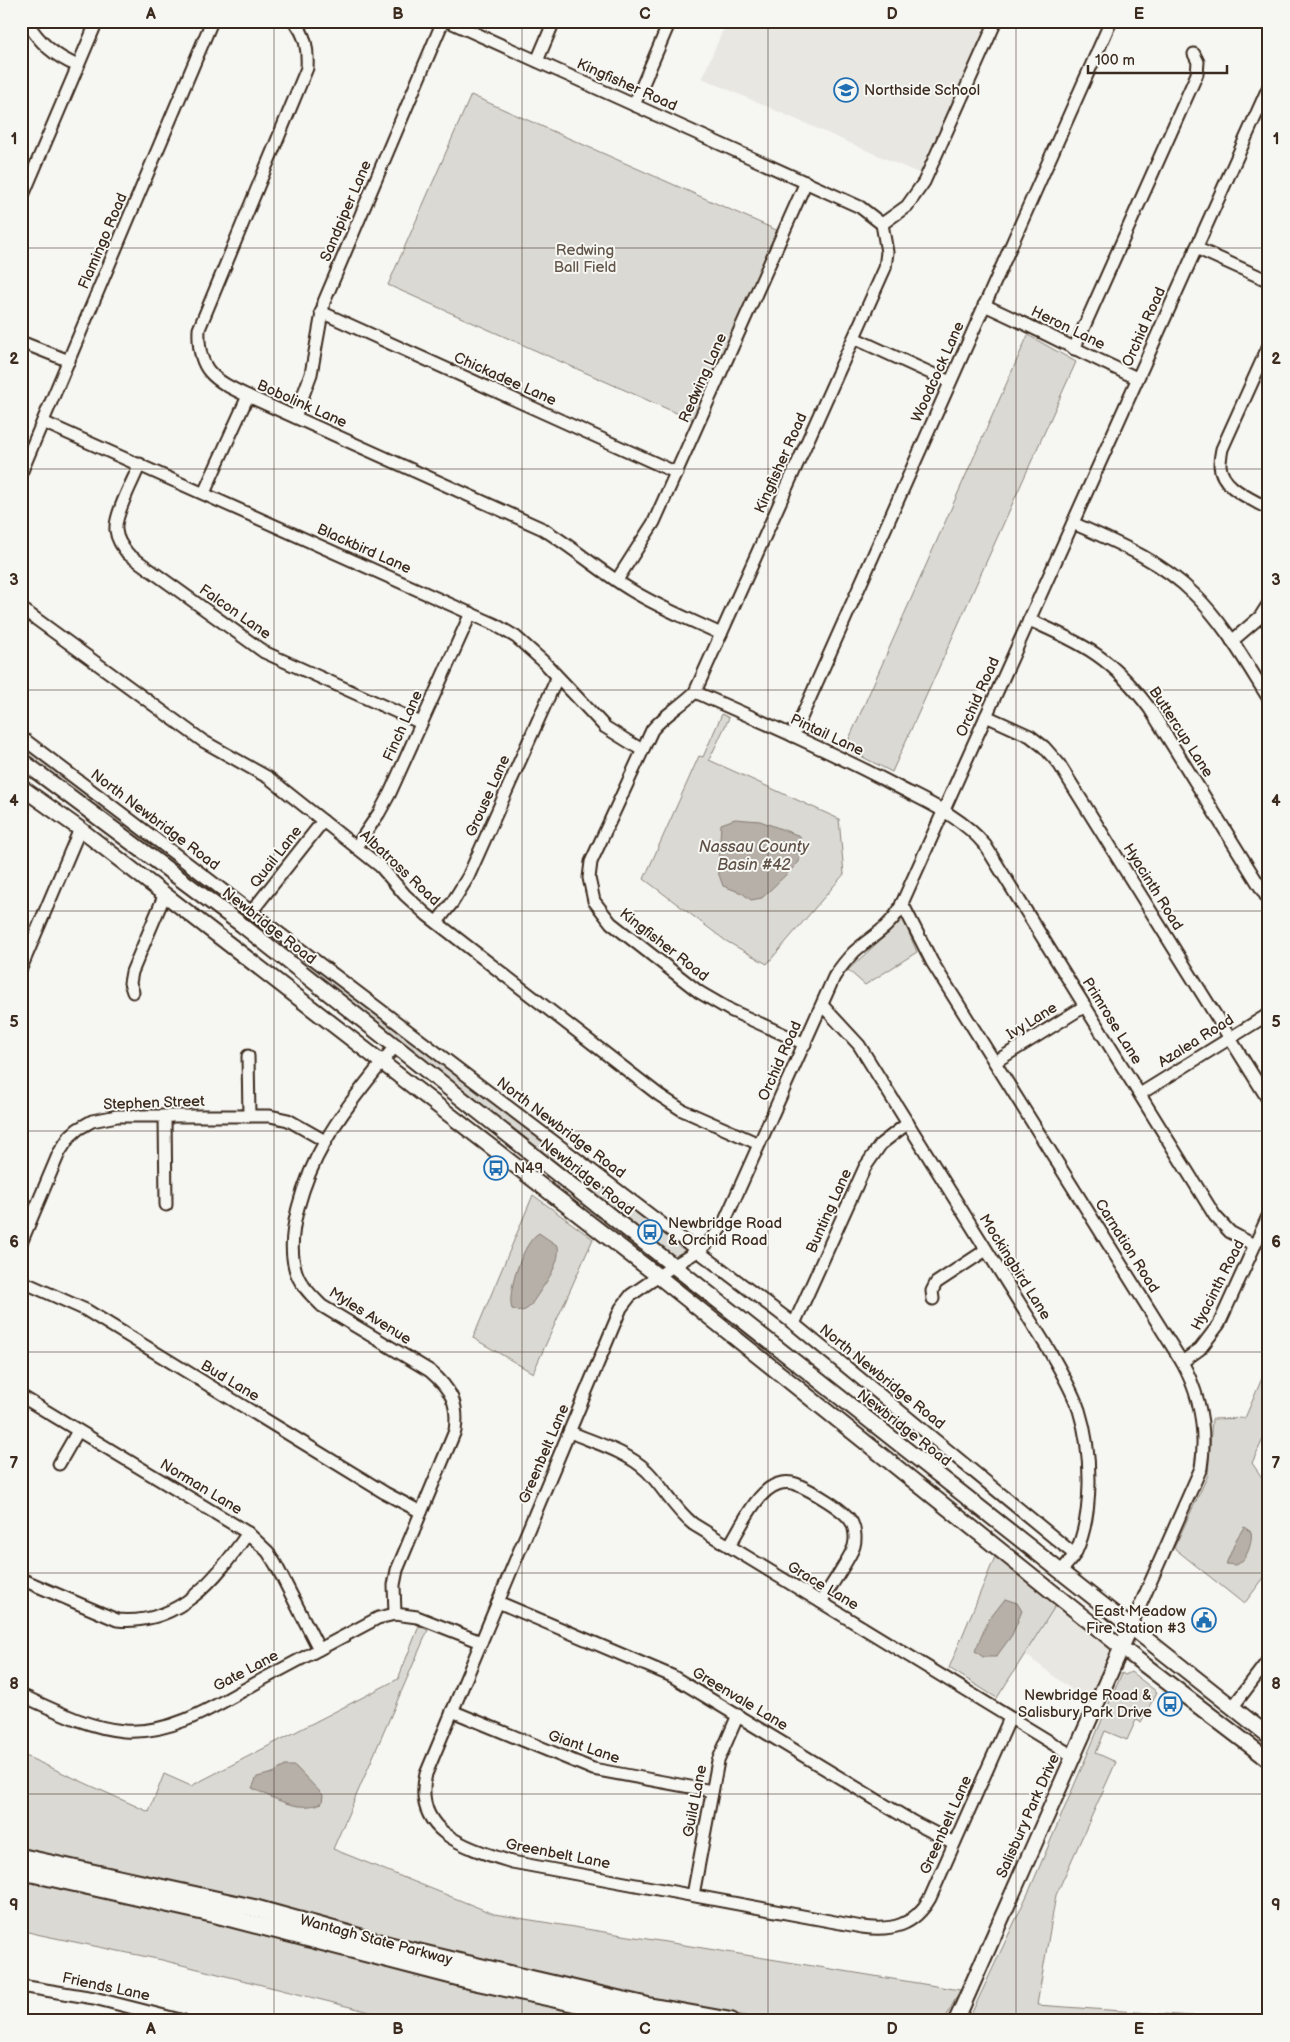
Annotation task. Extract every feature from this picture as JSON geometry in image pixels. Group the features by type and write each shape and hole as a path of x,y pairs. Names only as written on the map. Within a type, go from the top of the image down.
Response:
{"highway":[{"name":"Wantagh State Parkway","path":"21,1857 254,1908 388,1945 648,2006 731,2021"},
{"name":"Wantagh State Parkway","path":"21,1871 218,1915 473,1981 657,2021"}],"main road":[{"name":"Newbridge Road","path":"21,760 242,925 1269,1736"},
{"path":"21,787 165,894 658,1276 1121,1646 1269,1760"},
{"path":"897,1468 910,1452"},
{"name":"Salisbury Park Drive","path":"956,2021 1131,1626"}],"street":[{"path":"26,21 47,48 57,56 78,66"},
{"path":"23,192 97,21"},
{"name":"Flamingo Road","path":"21,473 212,21"},
{"name":"Bobolink Lane","path":"294,21 299,27 306,44 308,55 304,76 199,329 200,354 207,370 220,383 543,529 568,544 629,589 656,605 721,634"},
{"name":"Sandpiper Lane","path":"295,417 311,374 320,312 443,21"},
{"name":"Kingfisher Road","path":"448,21 860,207 882,224 887,252 885,268 854,338 695,692 661,719 652,730 591,862 589,878 594,901 611,923 699,992 730,1010 805,1044"},
{"path":"537,61 554,21"},
{"path":"634,105 670,21"},
{"path":"882,224 907,206 924,182 996,21"},
{"name":"Woodcock Lane","path":"793,736 1111,21"},
{"path":"1074,349 1197,74 1198,62 1194,54"},
{"name":"Orchid Road","path":"658,1276 698,1251 712,1239 723,1225 834,977 845,962 892,921 902,903 1269,86"},
{"name":"Redwing Lane","path":"617,580 651,529 806,182"},
{"path":"1196,248 1269,281"},
{"name":"Heron Lane","path":"984,306 1138,378"},
{"name":"Chickadee Lane","path":"320,312 677,473"},
{"path":"854,338 950,382"},
{"path":"21,342 69,361"},
{"path":"1269,345 1222,449 1220,465 1222,474 1232,487 1269,509"},
{"path":"204,493 248,396"},
{"name":"Blackbird Lane","path":"43,422 494,624 516,637 544,662 605,727 642,750"},
{"name":"Falcon Lane","path":"140,464 118,517 116,527 119,543 128,554 264,652 421,723"},
{"path":"1073,523 1130,549 1179,581 1194,594 1214,616 1232,641 1269,699"},
{"path":"1232,641 1260,617 1269,603"},
{"name":"Albatross Road","path":"21,608 203,741 268,778 381,867 405,895 438,922 659,1095 682,1110 760,1144"},
{"name":"Finch Lane","path":"356,847 380,814 471,613"},
{"name":"Buttercup Lane","path":"1029,620 1067,636 1100,655 1136,691 1150,709 1267,895"},
{"name":"Grouse Lane","path":"438,922 468,877 557,678"},
{"name":"Pintail Lane","path":"695,692 854,763 944,811"},
{"name":"Hyacinth Road","path":"986,716 1030,736 1044,746 1059,764 1269,1101"},
{"name":"North Newbridge Road","path":"21,738 252,911 794,1324 1074,1554"},
{"name":"Primrose Lane","path":"944,811 969,827 985,845 1215,1216 1235,1235 1254,1245"},
{"name":"Quail Lane","path":"252,911 323,820"},
{"path":"21,968 80,829"},
{"path":"133,992 130,983 132,972 165,894"},
{"name":"Carnation Road","path":"902,903 932,962 1182,1362 1195,1392 1202,1421 1204,1451 1201,1468 1131,1626"},
{"name":"Mockingbird Lane","path":"822,1005 860,1045 1068,1384 1079,1411 1085,1434 1090,1474 1084,1521 1074,1554 1061,1572"},
{"name":"Ivy Lane","path":"995,1062 1085,1006"},
{"name":"Azalea Road","path":"1140,1094 1269,1014"},
{"name":"Myles Avenue","path":"395,1046 325,1141 302,1196 292,1247 293,1260 301,1284 322,1306 430,1371 444,1383 450,1392 456,1410 455,1431 397,1570 394,1585 395,1614"},
{"path":"248,1056 249,1116"},
{"name":"Stephen Street","path":"21,1243 59,1153 70,1136 78,1128 92,1121 118,1116 281,1117 325,1141"},
{"path":"165,1116 166,1205"},
{"name":"Bunting Lane","path":"794,1324 865,1167 882,1144 908,1123"},
{"name":"Hyacinth Road","path":"1182,1362 1200,1348 1216,1329 1269,1214"},
{"path":"933,1299 932,1291 936,1284 986,1250"},
{"name":"Greenbelt Lane","path":"658,1276 631,1295 621,1308 426,1774 422,1789 423,1800 427,1813 433,1822 444,1834 458,1842 512,1862 862,1927 889,1929 911,1920 925,1907 1010,1718"},
{"name":"Bud Lane","path":"21,1281 86,1310 385,1493 421,1512"},
{"name":"Norman Lane","path":"21,1396 248,1533 268,1552 320,1649"},
{"path":"59,1464 78,1431"},
{"name":"Grace Lane","path":"570,1432 634,1461 656,1481 681,1514 693,1524 1072,1756"},
{"path":"729,1546 760,1495 778,1484 789,1482 796,1484 836,1507 853,1524 855,1532 854,1547 821,1602"},
{"path":"21,1578 116,1620 132,1622 146,1620 167,1613 198,1593 226,1565 248,1533"},
{"name":"Greenvale Lane","path":"498,1602 672,1676 913,1822 954,1843"},
{"name":"Gate Lane","path":"21,1695 99,1728 123,1731 153,1730 189,1718 378,1618 395,1614 425,1619 481,1642"},
{"path":"1232,1708 1269,1659"},
{"name":"Giant Lane","path":"452,1711 592,1769 712,1791"},
{"name":"Guild Lane","path":"693,1896 718,1761 738,1715"},
{"name":"Friends Lane","path":"21,1986 94,1998 184,2021"}],"shaded area":[{"name":"Northside School","path":"727,21 996,21 925,176 702,78"},
{"path":"21,797 33,806 21,833"},
{"path":"1059,1600 1113,1648 1089,1703 1025,1654"}],"green space":[{"name":"Redwing Ball Field","path":"471,95 783,233 699,423 388,285"},
{"path":"1028,335 1076,362 892,772 845,748"},
{"path":"722,714 729,718 709,760 839,819 844,874 767,964 726,941 644,879 699,756 703,757"},
{"path":"21,740 694,1252 674,1262 21,757"},
{"path":"903,919 917,952 865,985 848,970"},
{"path":"533,1195 593,1239 533,1373 473,1338"},
{"path":"1269,1362 1269,1426 1252,1463 1269,1488 1269,1571 1244,1604 1174,1548 1208,1475 1212,1419 1245,1418"},
{"path":"997,1552 1059,1600 997,1698 949,1668"},
{"path":"419,1626 428,1630 333,1849 494,1914 960,1990 944,2021 773,2021 611,1991 21,1851 21,1754 149,1812 164,1774 191,1786 398,1679"},
{"path":"1131,1672 1157,1692 1141,1722 1136,1720 1127,1740 1105,1731 1096,1753 1116,1762 1056,1895 1037,2005 1263,2021 968,2021 1030,1889 1122,1673 1125,1675"},
{"path":"21,1878 280,1937 624,2021 406,2021 162,1960 36,1934 21,1930"}],"water":[{"name":"Nassau County Basin #42","path":"735,819 760,821 800,836 799,862 762,898 751,900 742,893 723,886 718,872 721,824"},
{"path":"539,1233 558,1246 557,1261 550,1276 531,1305 523,1311 518,1311 512,1309 511,1301 514,1280 522,1256 533,1238"},
{"path":"1244,1527 1251,1532 1248,1552 1239,1563 1235,1565 1226,1564 1237,1538"},
{"path":"1005,1599 1017,1603 1022,1611 1012,1635 996,1657 983,1657 975,1651 988,1621"},
{"path":"285,1766 295,1766 323,1795 322,1803 313,1806 295,1805 277,1800 252,1788 257,1777 273,1773"}],"place":[{"name":"Northside School","path":"846,90"},
{"name":"N49","path":"496,1168"},
{"name":"Newbridge Road & Orchid Road","path":"650,1232"},
{"name":"East Meadow Fire Station #3","path":"1204,1620"},
{"name":"Newbridge Road & Salisbury Park Drive","path":"1170,1704"}]}
